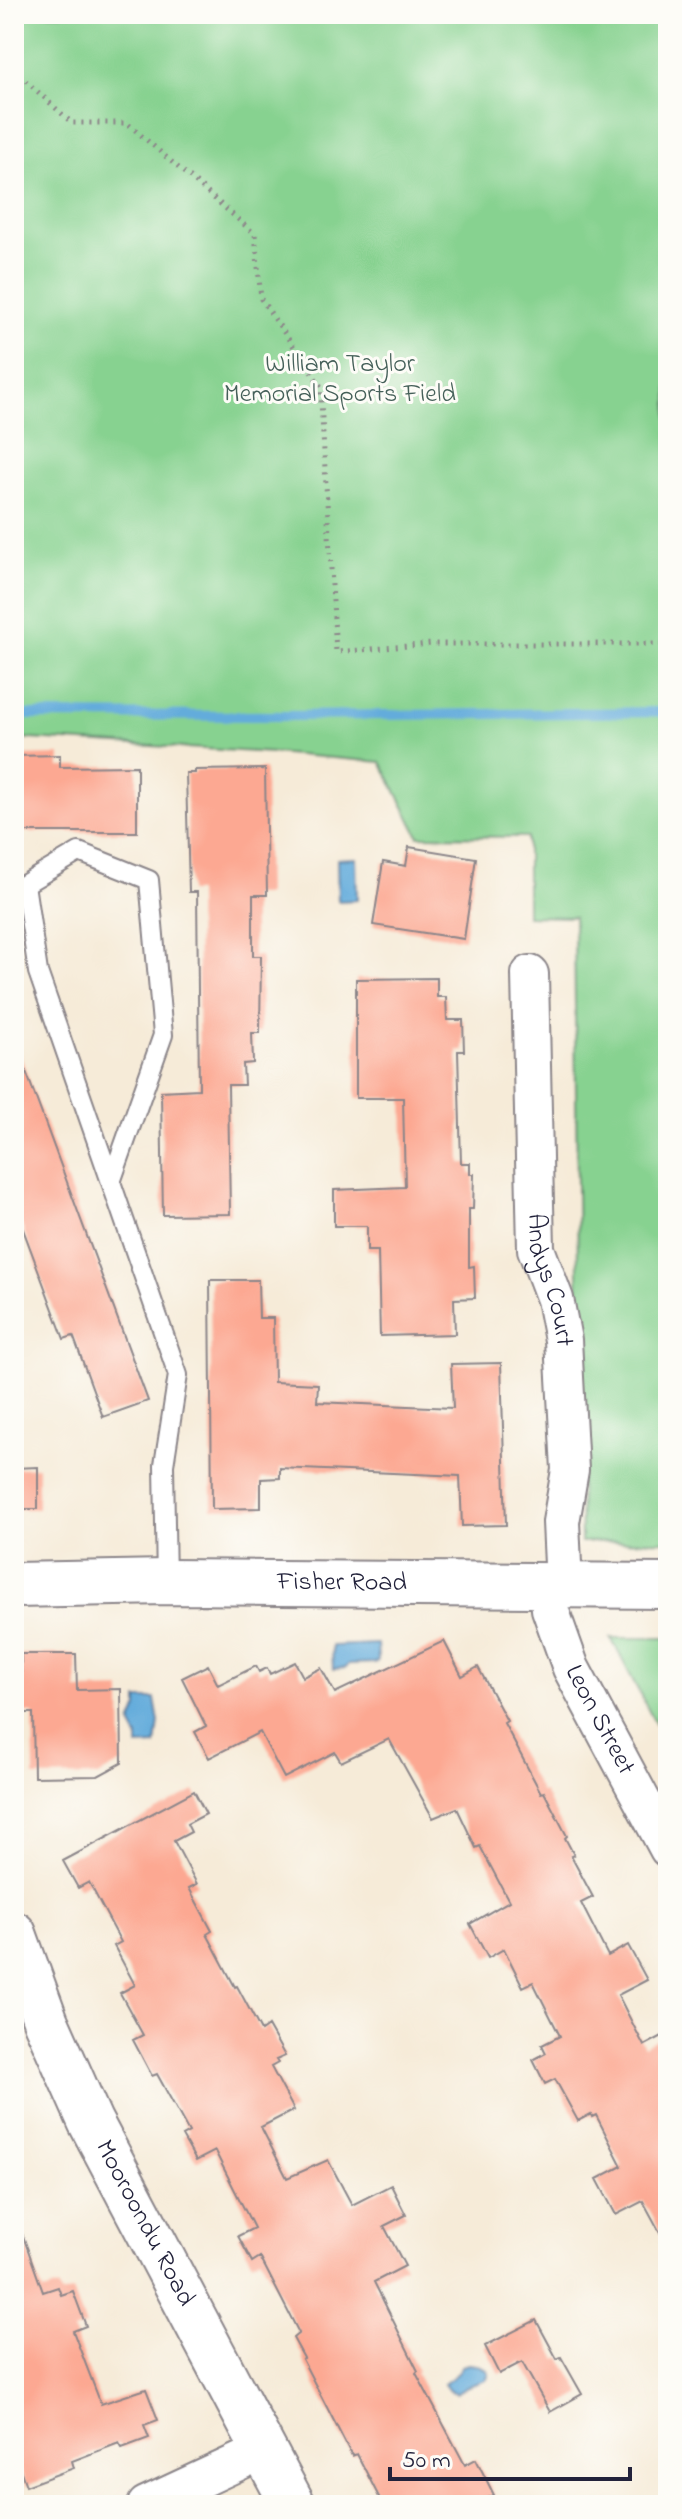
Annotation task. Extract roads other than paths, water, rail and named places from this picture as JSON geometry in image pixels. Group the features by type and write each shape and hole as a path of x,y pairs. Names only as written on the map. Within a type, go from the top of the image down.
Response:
{"street":[{"name":"Andys Court","path":"530,974 536,1249 555,1299 563,1340 570,1470 561,1522 556,1586"},
{"name":"Fisher Road","path":"14,1585 166,1582 668,1586"},
{"name":"Leon Street","path":"556,1586 550,1609 571,1668 668,1849"},
{"name":"Mooroondu Road","path":"14,1934 46,2022 90,2121 293,2505"},
{"path":"146,2505 264,2450"}],"lane":[{"path":"111,1182 163,1035 149,880 79,852 25,884 38,972 178,1375 164,1465 166,1582"}],"water":[{"path":"356,858 357,900 338,901 337,859"},
{"path":"377,1644 378,1660 375,1663 349,1664 346,1668 333,1669 332,1646"},
{"path":"138,1699 155,1699 159,1722 156,1745 138,1746 138,1737 131,1724"},
{"path":"468,2364 485,2368 489,2373 486,2380 456,2393 449,2391 444,2384"}],"waterway":[{"path":"14,715 668,712"}],"park label":[{"name":"William Taylor Memorial Sports Field","path":"340,380"}]}
